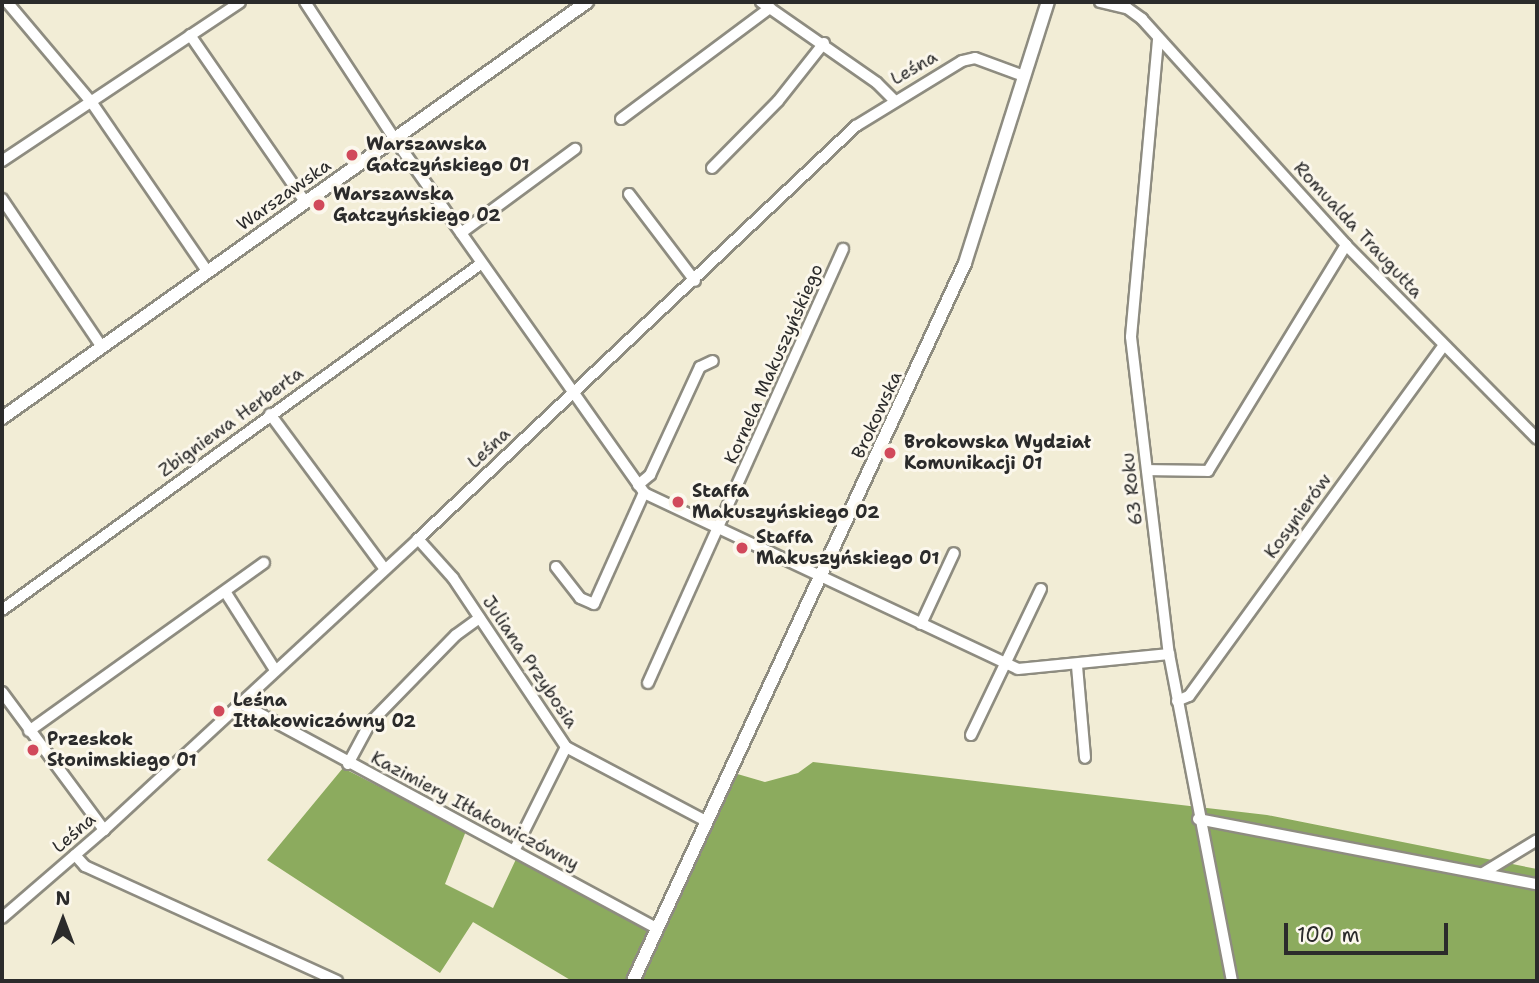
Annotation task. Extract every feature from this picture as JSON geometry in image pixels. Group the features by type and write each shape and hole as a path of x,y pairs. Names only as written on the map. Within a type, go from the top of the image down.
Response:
{"street":[{"path":"2,161 240,2"},
{"path":"305,2 394,138 641,489 820,578 1006,664 1034,671 1169,654"},
{"name":"Warszawska","path":"2,418 587,2"},
{"name":"Brokowska","path":"633,981 965,263 1048,2"},
{"path":"1100,2 1128,5 1158,40"},
{"path":"7,4 92,103 207,271"},
{"path":"621,119 766,5 824,43 894,100"},
{"path":"190,35 305,202"},
{"name":"Romualda Traugutta","path":"1158,40 1346,245 1537,439"},
{"name":"63 Roku","path":"1158,40 1131,337 1169,654 1198,819 1232,981"},
{"path":"712,168 778,101 824,43"},
{"name":"Leśna","path":"4,911 104,830 695,281 856,126 894,100 962,61 975,58 1024,76"},
{"path":"461,233 575,149"},
{"path":"629,194 695,281"},
{"path":"2,199 102,347"},
{"path":"1147,470 1208,471 1346,245"},
{"name":"Kornela Makuszyńskiego","path":"648,683 720,530 843,249"},
{"name":"Zbigniewa Herberta","path":"2,610 482,263"},
{"name":"Kosynierów","path":"1177,701 1189,696 1443,345"},
{"path":"556,567 580,598 594,604 641,489 700,367 713,361"},
{"path":"270,414 384,568"},
{"name":"Juliana Przybosia","path":"418,539 479,618 566,747 706,821"},
{"path":"921,624 954,553"},
{"path":"29,731 226,593 264,563"},
{"path":"971,734 1041,589"},
{"path":"226,593 275,670"},
{"path":"348,764 370,723 456,635 479,618"},
{"path":"1077,666 1085,758"},
{"path":"2,692 104,830"},
{"name":"Kazimiery Iłłakowiczówny","path":"240,703 348,764 515,849 658,929"},
{"path":"515,849 566,747"},
{"path":"1198,819 1537,884"},
{"path":"1483,873 1537,840"},
{"path":"75,855 85,866 337,981"}],"green space":[{"path":"813,762 1267,815 1537,869 1537,981 572,981 473,922 440,973 267,860 343,768 466,831 445,884 493,908 517,857 653,932 734,773 765,782 798,773"}],"place":[{"name":"Warszawska Gałczyńskiego 01","path":"352,155"},
{"name":"Warszawska Gałczyńskiego 02","path":"319,205"},
{"name":"Brokowska Wydział Komunikacji 01","path":"890,453"},
{"name":"Staffa Makuszyńskiego 02","path":"678,502"},
{"name":"Staffa Makuszyńskiego 01","path":"742,548"},
{"name":"Leśna Iłłakowiczówny 02","path":"219,711"},
{"name":"Przeskok Słonimskiego 01","path":"33,750"}]}
